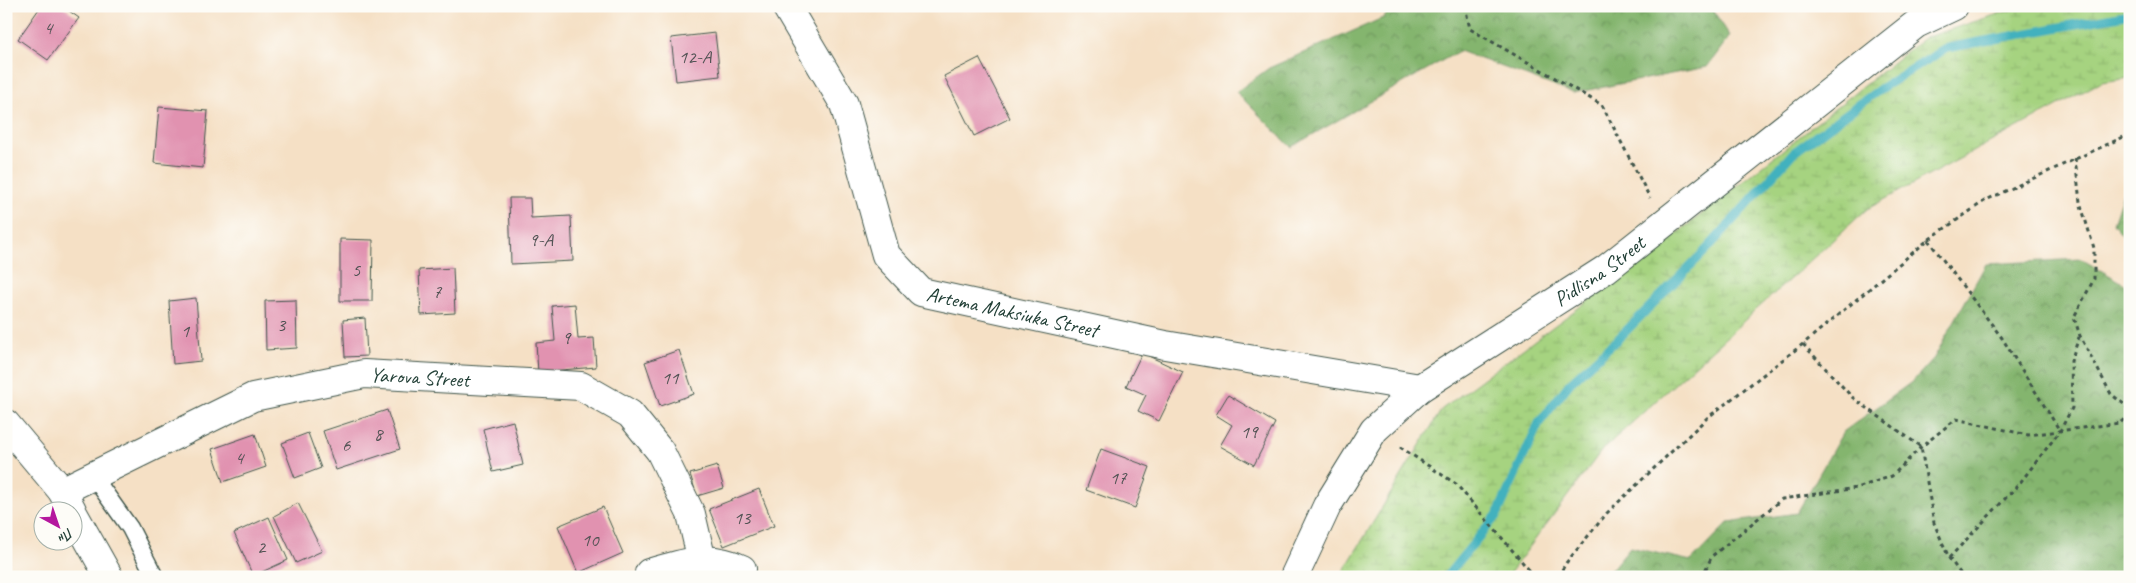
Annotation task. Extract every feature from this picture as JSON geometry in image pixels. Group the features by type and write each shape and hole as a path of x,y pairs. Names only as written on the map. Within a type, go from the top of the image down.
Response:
{"street":[{"name":"Artema Maksiuka Street","path":"786,6 844,104 886,255 921,292 1165,345 1420,388"},
{"name":"Pidlisna Street","path":"1294,577 1327,506 1374,430 1420,388 1606,269 1916,24 1954,6"},
{"name":"Yarova Street","path":"72,500 93,476 253,397 364,374 581,386 630,414 660,451 691,514 702,561"},
{"path":"6,424 66,500"},
{"path":"82,528 109,577"},
{"path":"649,573 688,561 725,562 742,569"}],"lane":[{"path":"93,476 130,528 155,577"}],"path":[{"path":"1465,6 1470,29 1602,105 1663,223"},
{"path":"1558,577 1566,563 1607,513 1700,424 1803,344 1928,240 1986,200 2130,134"},
{"path":"2075,158 2080,202 2094,248 2094,279 2074,317 2080,336 2111,394 2130,409"},
{"path":"1928,240 2002,338 2060,431"},
{"path":"1949,558 2019,484 2060,431 2072,408 2070,361 2080,336"},
{"path":"1803,344 1852,397 1921,447 1934,523 1949,558 1963,577"},
{"path":"1702,577 1712,556 1782,499 1857,488 1892,476 1921,447 1956,420 2028,435 2120,424 2130,414"},
{"path":"1374,430 1456,484 1535,577"}],"green space":[{"path":"1390,6 1710,6 1730,36 1707,67 1573,93 1459,51 1291,147 1236,92 1269,68 1385,17"},
{"path":"2023,6 2130,6 2130,78 2101,82 1867,209 1602,450 1507,577 1340,577 1442,409 1659,248 1924,38"},
{"path":"2130,173 2130,244 2113,223"},
{"path":"2081,259 2130,287 2130,577 1605,577 1630,547 1691,561 1728,523 1797,513 1843,432 1913,381 1934,358 1986,264"}],"building":[{"path":"41,6 62,6 79,18 48,60 18,39"},
{"path":"715,33 720,76 676,81 671,38"},
{"path":"979,58 1010,118 974,136 944,76"},
{"path":"159,107 208,111 203,168 154,163"},
{"path":"509,198 530,198 531,218 571,216 573,261 511,264"},
{"path":"340,239 373,240 372,301 340,301"},
{"path":"453,268 455,313 421,315 419,270"},
{"path":"196,298 201,361 173,364 169,301"},
{"path":"296,300 297,348 266,350 265,301"},
{"path":"575,304 578,339 594,338 596,367 538,372 536,343 555,341 552,306"},
{"path":"365,318 367,356 345,357 343,320"},
{"path":"679,350 694,394 660,406 645,362"},
{"path":"1142,353 1183,372 1159,421 1138,411 1146,395 1126,386"},
{"path":"1228,395 1275,423 1254,465 1220,446 1232,425 1216,415"},
{"path":"387,410 400,449 336,470 323,431"},
{"path":"513,421 523,465 493,472 483,429"},
{"path":"308,433 321,468 295,478 282,443"},
{"path":"255,434 266,467 223,482 212,449"},
{"path":"1101,449 1150,467 1135,508 1086,490"},
{"path":"717,466 724,488 697,496 690,474"},
{"path":"759,489 774,526 724,546 709,509"},
{"path":"298,503 322,551 296,563 274,516"},
{"path":"603,507 623,553 578,573 558,526"},
{"path":"269,517 288,560 253,576 234,533"}],"waterway":[{"path":"1446,577 1497,515 1539,423 1570,383 1622,335 1707,249 1793,153 1883,87 1947,48 2130,14"}]}
